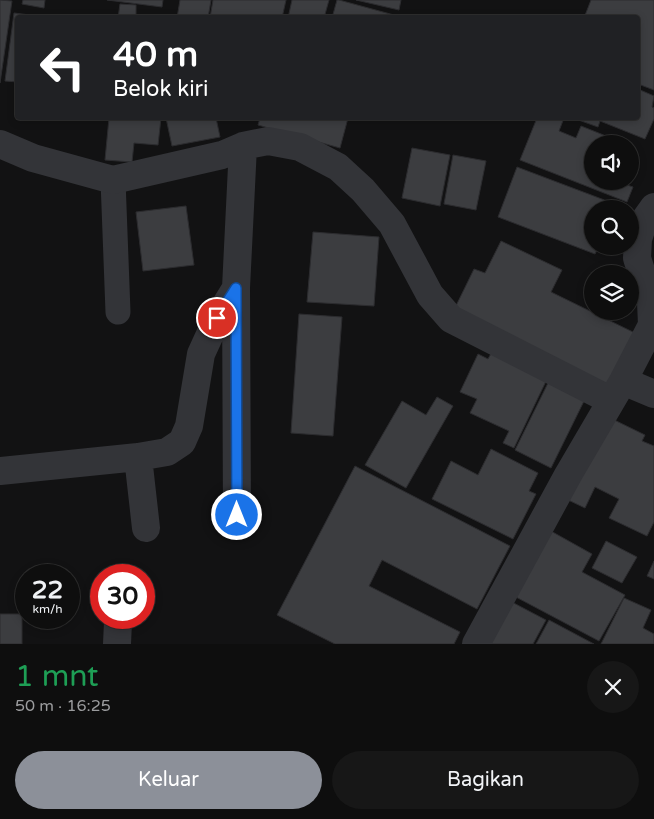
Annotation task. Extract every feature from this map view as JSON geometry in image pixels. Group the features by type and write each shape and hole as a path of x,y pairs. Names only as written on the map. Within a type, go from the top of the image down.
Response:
{"street":[{"path":"0,144 33,158 113,180 222,155 243,146 268,141 300,147 338,167 363,190 392,224 430,295 451,319 616,390 654,394"},
{"path":"237,515 236,288 243,146"},
{"path":"476,644 652,325 651,302 637,258 638,239 644,221 654,207"},
{"path":"0,471 138,457 168,452 182,442 189,426 201,354 217,318 236,288"},
{"path":"138,457 146,528"}],"lane":[{"path":"113,180 118,312"}],"building":[{"path":"0,0 12,1 0,83"},
{"path":"23,0 45,0 44,8 22,4"},
{"path":"107,0 163,0 162,7"},
{"path":"180,0 211,0 208,15 178,15"},
{"path":"213,0 286,0 283,15 210,15"},
{"path":"292,0 329,0 325,15 289,15"},
{"path":"337,0 339,0 394,15 333,15"},
{"path":"356,0 401,0 399,10"},
{"path":"591,0 654,0 654,90 640,85 640,15 585,15"},
{"path":"120,4 136,5 136,15 118,15"},
{"path":"14,13 30,15 15,15 15,82 5,81"},
{"path":"640,90 654,96 652,107 654,108 654,119 645,139 600,121 598,127 579,120 640,120"},
{"path":"109,120 161,120 158,145 134,143 132,162 105,160"},
{"path":"166,120 216,120 220,137 172,146"},
{"path":"259,120 347,120 340,148 258,125"},
{"path":"536,120 563,120 559,131 576,138 581,126 604,135 584,135 584,185 520,160"},
{"path":"412,148 450,155 440,206 402,198"},
{"path":"453,155 486,161 476,210 444,204"},
{"path":"517,167 604,200 584,200 584,250 498,217"},
{"path":"596,190 632,190 628,200 622,200"},
{"path":"186,206 194,265 143,271 136,212"},
{"path":"313,232 379,237 374,306 307,302"},
{"path":"501,241 562,270 551,292 584,308 584,320 608,320 639,335 611,393 451,316 474,269 485,273"},
{"path":"299,314 342,317 333,436 291,433"},
{"path":"493,350 548,377 514,448 503,443 509,431 470,413 477,399 460,392 478,354 488,359"},
{"path":"550,379 586,397 551,468 515,450"},
{"path":"437,397 453,406 406,488 365,465 402,401 426,415"},
{"path":"604,415 645,435 642,441 654,446 654,522 647,536 609,518 619,499 595,487 585,508 564,498"},
{"path":"491,449 538,473 529,491 536,494 513,539 432,499 451,461 478,475"},
{"path":"355,466 510,546 477,609 382,560 369,586 460,632 454,644 335,644 277,615"},
{"path":"549,530 592,554 582,572 625,595 599,641 514,596"},
{"path":"606,541 637,557 622,583 592,568"},
{"path":"654,561 654,579 647,576"},
{"path":"624,598 651,610 643,628 654,634 654,644 601,644"},
{"path":"508,600 546,620 533,644 484,644"},
{"path":"0,614 15,614 15,629 22,629 22,644 0,644"},
{"path":"549,620 594,644 536,644"}],"route":[{"path":"217,318 236,288 237,515"}]}
